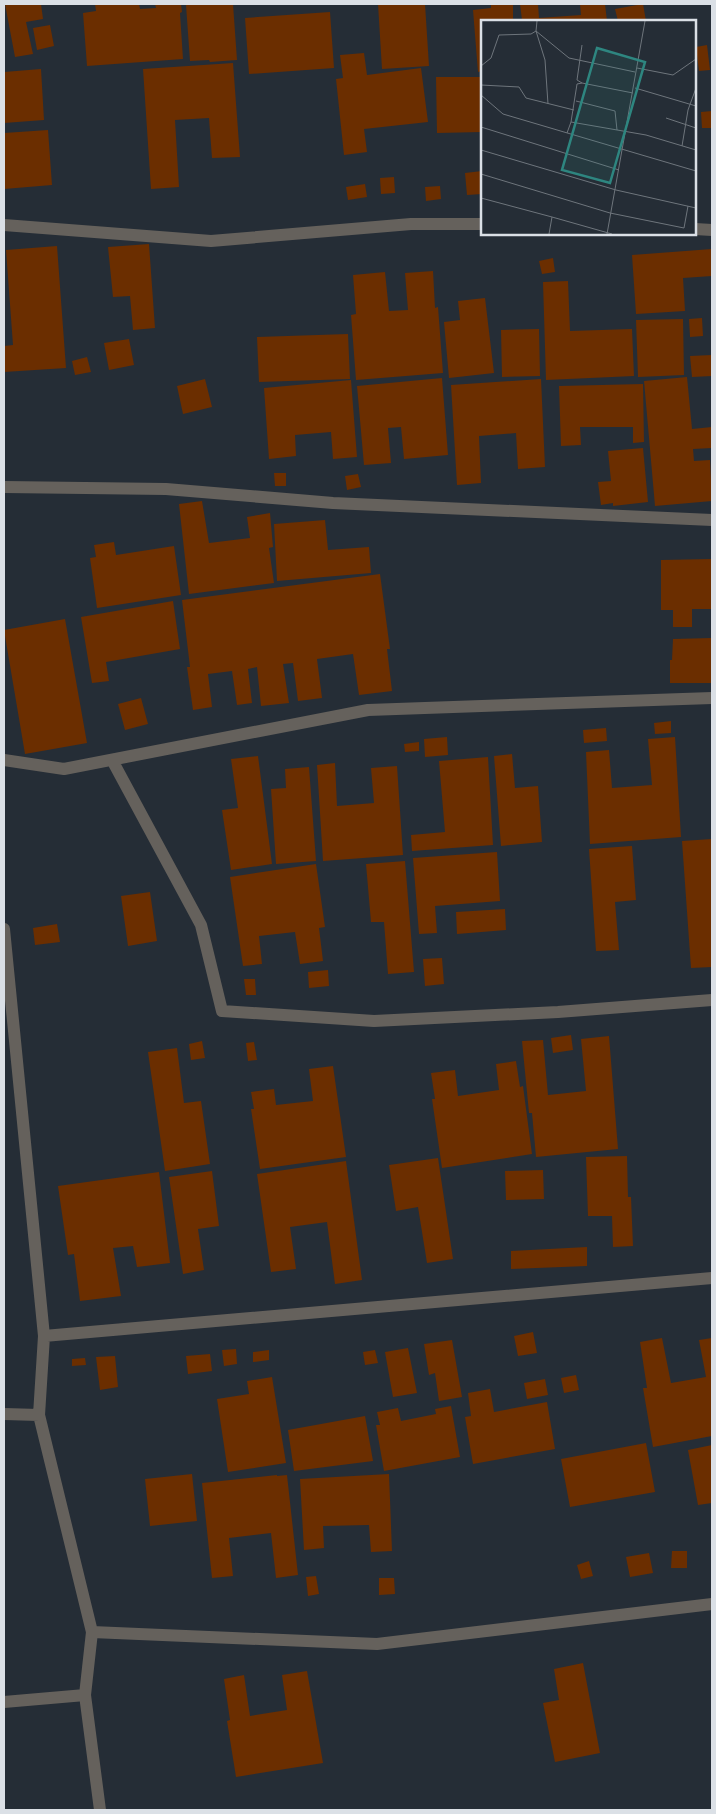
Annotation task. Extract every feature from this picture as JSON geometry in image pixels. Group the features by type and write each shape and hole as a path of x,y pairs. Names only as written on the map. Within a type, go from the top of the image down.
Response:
{"street":[{"path":"4,225 210,241 411,224 481,224"},
{"path":"696,229 712,230"},
{"path":"4,487 166,489 332,503 712,520"},
{"path":"4,760 64,769 368,710 712,698"},
{"path":"112,760 201,924 222,1011 374,1021 558,1012 712,1000"},
{"path":"4,929 44,1336 39,1415 92,1632 85,1695 100,1810"},
{"path":"44,1336 712,1278"},
{"path":"4,1414 39,1415"},
{"path":"92,1632 377,1644 712,1604"},
{"path":"4,1702 85,1695"}],"building":[{"path":"5,4 41,4 43,19 26,22 33,54 15,57"},
{"path":"95,4 139,4 140,9 156,8 155,4 181,4 183,59 87,66 83,13 96,11"},
{"path":"233,4 237,60 190,61 186,5"},
{"path":"378,4 425,4 429,66 382,69"},
{"path":"491,4 513,4 513,20 481,20 481,71 478,72 473,10 491,8"},
{"path":"520,4 538,4 539,18 581,15 580,4 605,4 607,20 522,20"},
{"path":"643,4 646,20 618,20 615,9"},
{"path":"330,12 334,68 249,74 245,18"},
{"path":"50,25 54,46 37,50 33,28"},
{"path":"707,45 710,70 699,71 696,47"},
{"path":"364,53 367,75 421,68 428,122 364,129 367,152 344,155 336,79 343,78 340,55"},
{"path":"233,63 240,157 212,158 209,118 175,120 179,187 151,189 143,69"},
{"path":"41,69 44,120 4,123 4,72"},
{"path":"436,77 481,77 481,132 437,133"},
{"path":"712,111 712,128 702,128 701,112"},
{"path":"48,130 52,185 4,189 4,133"},
{"path":"481,171 481,194 467,195 465,173"},
{"path":"394,177 395,193 381,194 380,178"},
{"path":"365,184 367,197 348,200 346,187"},
{"path":"440,186 441,199 426,201 425,187"},
{"path":"149,244 155,328 133,330 130,296 113,297 108,247"},
{"path":"57,246 66,368 4,372 4,346 13,345 6,250"},
{"path":"712,249 712,276 683,278 685,311 636,314 632,255"},
{"path":"553,258 555,272 542,274 539,261"},
{"path":"433,271 435,308 438,307 443,373 356,380 351,315 356,314 353,275 385,272 389,311 408,310 405,273"},
{"path":"568,281 570,331 632,329 634,376 546,380 543,282"},
{"path":"485,298 494,373 449,378 444,322 460,320 458,301"},
{"path":"702,318 703,336 690,337 689,319"},
{"path":"683,319 684,375 638,377 636,320"},
{"path":"539,329 540,376 502,377 501,330"},
{"path":"348,334 350,379 259,382 257,337"},
{"path":"129,339 134,365 109,370 104,343"},
{"path":"712,355 712,376 692,377 690,356"},
{"path":"87,357 91,372 75,375 72,361"},
{"path":"687,377 692,429 712,427 712,448 693,449 694,461 710,460 712,501 655,506 644,381"},
{"path":"442,378 448,455 404,459 401,427 388,428 391,463 364,465 357,386"},
{"path":"205,379 212,407 183,414 177,386"},
{"path":"541,379 545,467 518,469 516,433 479,436 481,483 457,485 451,385"},
{"path":"351,380 357,457 333,459 331,432 295,435 296,456 269,459 264,388"},
{"path":"643,384 644,442 633,443 633,427 580,427 581,445 561,446 559,386"},
{"path":"643,448 648,502 613,506 613,503 601,505 598,482 611,481 608,451"},
{"path":"274,473 286,473 286,486 275,486"},
{"path":"358,474 361,487 347,490 345,476"},
{"path":"202,501 209,543 250,538 247,517 270,513 273,547 269,548 274,583 189,594 179,504"},
{"path":"325,520 328,550 369,547 371,573 277,581 274,524"},
{"path":"114,542 116,555 174,546 181,595 97,608 90,558 96,557 94,545"},
{"path":"712,559 712,609 692,609 692,627 673,627 673,610 661,610 661,560"},
{"path":"380,574 390,649 387,649 392,691 359,695 353,654 317,659 322,698 298,701 293,663 283,664 289,703 261,706 257,667 248,669 252,703 237,705 232,671 208,674 212,707 193,710 187,667 190,667 182,600"},
{"path":"173,601 180,649 106,662 109,681 92,683 81,617"},
{"path":"65,619 87,743 25,754 4,630"},
{"path":"712,638 712,683 670,683 670,660 672,660 673,639"},
{"path":"141,698 148,724 125,730 118,704"},
{"path":"671,721 671,733 655,734 654,723"},
{"path":"606,728 607,741 584,743 583,730"},
{"path":"447,737 448,755 425,757 424,739"},
{"path":"675,737 681,837 590,844 586,752 609,750 612,788 652,785 648,739"},
{"path":"419,742 419,751 405,752 404,744"},
{"path":"512,754 515,788 538,786 542,842 501,846 494,756"},
{"path":"258,756 272,864 231,870 222,810 238,808 231,759"},
{"path":"488,757 493,845 412,851 411,835 445,832 439,761"},
{"path":"335,763 337,806 374,803 371,768 397,766 403,855 323,861 317,765"},
{"path":"309,767 316,861 276,864 271,789 286,788 285,769"},
{"path":"712,839 712,967 691,968 682,841"},
{"path":"632,846 636,900 615,902 619,950 596,951 589,849"},
{"path":"497,852 500,901 435,906 437,933 419,934 413,858"},
{"path":"405,861 414,972 388,974 384,922 371,922 366,864"},
{"path":"316,864 325,927 319,928 323,961 300,964 295,932 259,936 262,964 243,966 230,877"},
{"path":"150,892 157,941 128,946 121,896"},
{"path":"505,909 506,930 457,934 456,912"},
{"path":"57,924 60,942 35,945 33,928"},
{"path":"442,958 444,984 425,986 423,959"},
{"path":"328,970 329,986 309,988 308,972"},
{"path":"244,979 255,979 256,995 246,995"},
{"path":"571,1035 573,1050 553,1053 551,1038"},
{"path":"609,1036 618,1149 536,1157 532,1113 529,1113 522,1041 543,1040 548,1095 586,1091 581,1039"},
{"path":"202,1041 205,1058 191,1060 189,1044"},
{"path":"254,1042 257,1060 248,1061 246,1043"},
{"path":"177,1048 184,1103 201,1101 210,1164 165,1171 148,1052"},
{"path":"516,1061 520,1087 523,1086 532,1154 442,1168 432,1099 435,1099 431,1073 455,1070 458,1096 499,1090 496,1064"},
{"path":"333,1066 346,1157 260,1169 251,1109 254,1109 251,1092 274,1089 276,1105 313,1101 309,1069"},
{"path":"627,1156 628,1197 631,1197 633,1246 613,1247 612,1216 588,1216 586,1157"},
{"path":"438,1158 453,1259 427,1263 418,1207 396,1211 389,1165"},
{"path":"346,1161 362,1280 335,1284 327,1222 290,1227 296,1269 271,1272 257,1174"},
{"path":"543,1170 544,1199 506,1200 505,1171"},
{"path":"212,1171 219,1226 198,1229 204,1270 183,1274 169,1177"},
{"path":"159,1172 170,1263 137,1267 133,1246 113,1248 121,1296 80,1301 74,1254 68,1255 58,1186"},
{"path":"587,1247 587,1266 511,1269 511,1251"},
{"path":"533,1332 537,1353 518,1356 514,1336"},
{"path":"662,1338 671,1383 706,1377 699,1340 712,1338 712,1436 653,1447 643,1388 647,1388 640,1342"},
{"path":"452,1340 462,1397 439,1401 435,1373 429,1375 424,1344"},
{"path":"408,1348 417,1393 393,1397 385,1352"},
{"path":"236,1349 237,1364 224,1366 222,1350"},
{"path":"269,1350 269,1360 253,1362 253,1352"},
{"path":"375,1350 378,1363 365,1365 363,1352"},
{"path":"210,1354 212,1371 188,1374 186,1356"},
{"path":"115,1356 118,1387 100,1390 96,1357"},
{"path":"85,1358 86,1365 72,1366 72,1359"},
{"path":"576,1375 579,1390 564,1393 561,1378"},
{"path":"272,1377 286,1463 228,1472 217,1399 249,1394 247,1381"},
{"path":"545,1379 548,1395 527,1399 524,1383"},
{"path":"490,1389 494,1412 547,1402 555,1449 473,1464 465,1417 471,1416 468,1393"},
{"path":"451,1406 460,1457 384,1471 376,1425 380,1425 377,1412 398,1408 401,1421 436,1414 435,1409"},
{"path":"365,1416 373,1461 294,1471 288,1430"},
{"path":"646,1443 655,1492 570,1507 561,1459"},
{"path":"712,1445 712,1503 698,1505 688,1450"},
{"path":"192,1474 197,1521 150,1526 145,1479"},
{"path":"389,1474 392,1551 371,1552 369,1525 323,1526 324,1548 304,1550 300,1479"},
{"path":"287,1475 298,1575 276,1578 271,1533 229,1538 233,1576 212,1578 202,1483"},
{"path":"672,1551 687,1551 687,1568 671,1568"},
{"path":"649,1553 653,1573 630,1577 626,1557"},
{"path":"589,1561 593,1576 581,1579 577,1565"},
{"path":"316,1576 319,1594 308,1596 306,1577"},
{"path":"379,1578 394,1578 395,1594 379,1595"},
{"path":"583,1663 600,1753 555,1762 543,1703 559,1700 554,1669"},
{"path":"307,1671 323,1763 236,1777 227,1721 230,1720 224,1679 244,1675 250,1716 287,1710 282,1675"}]}
